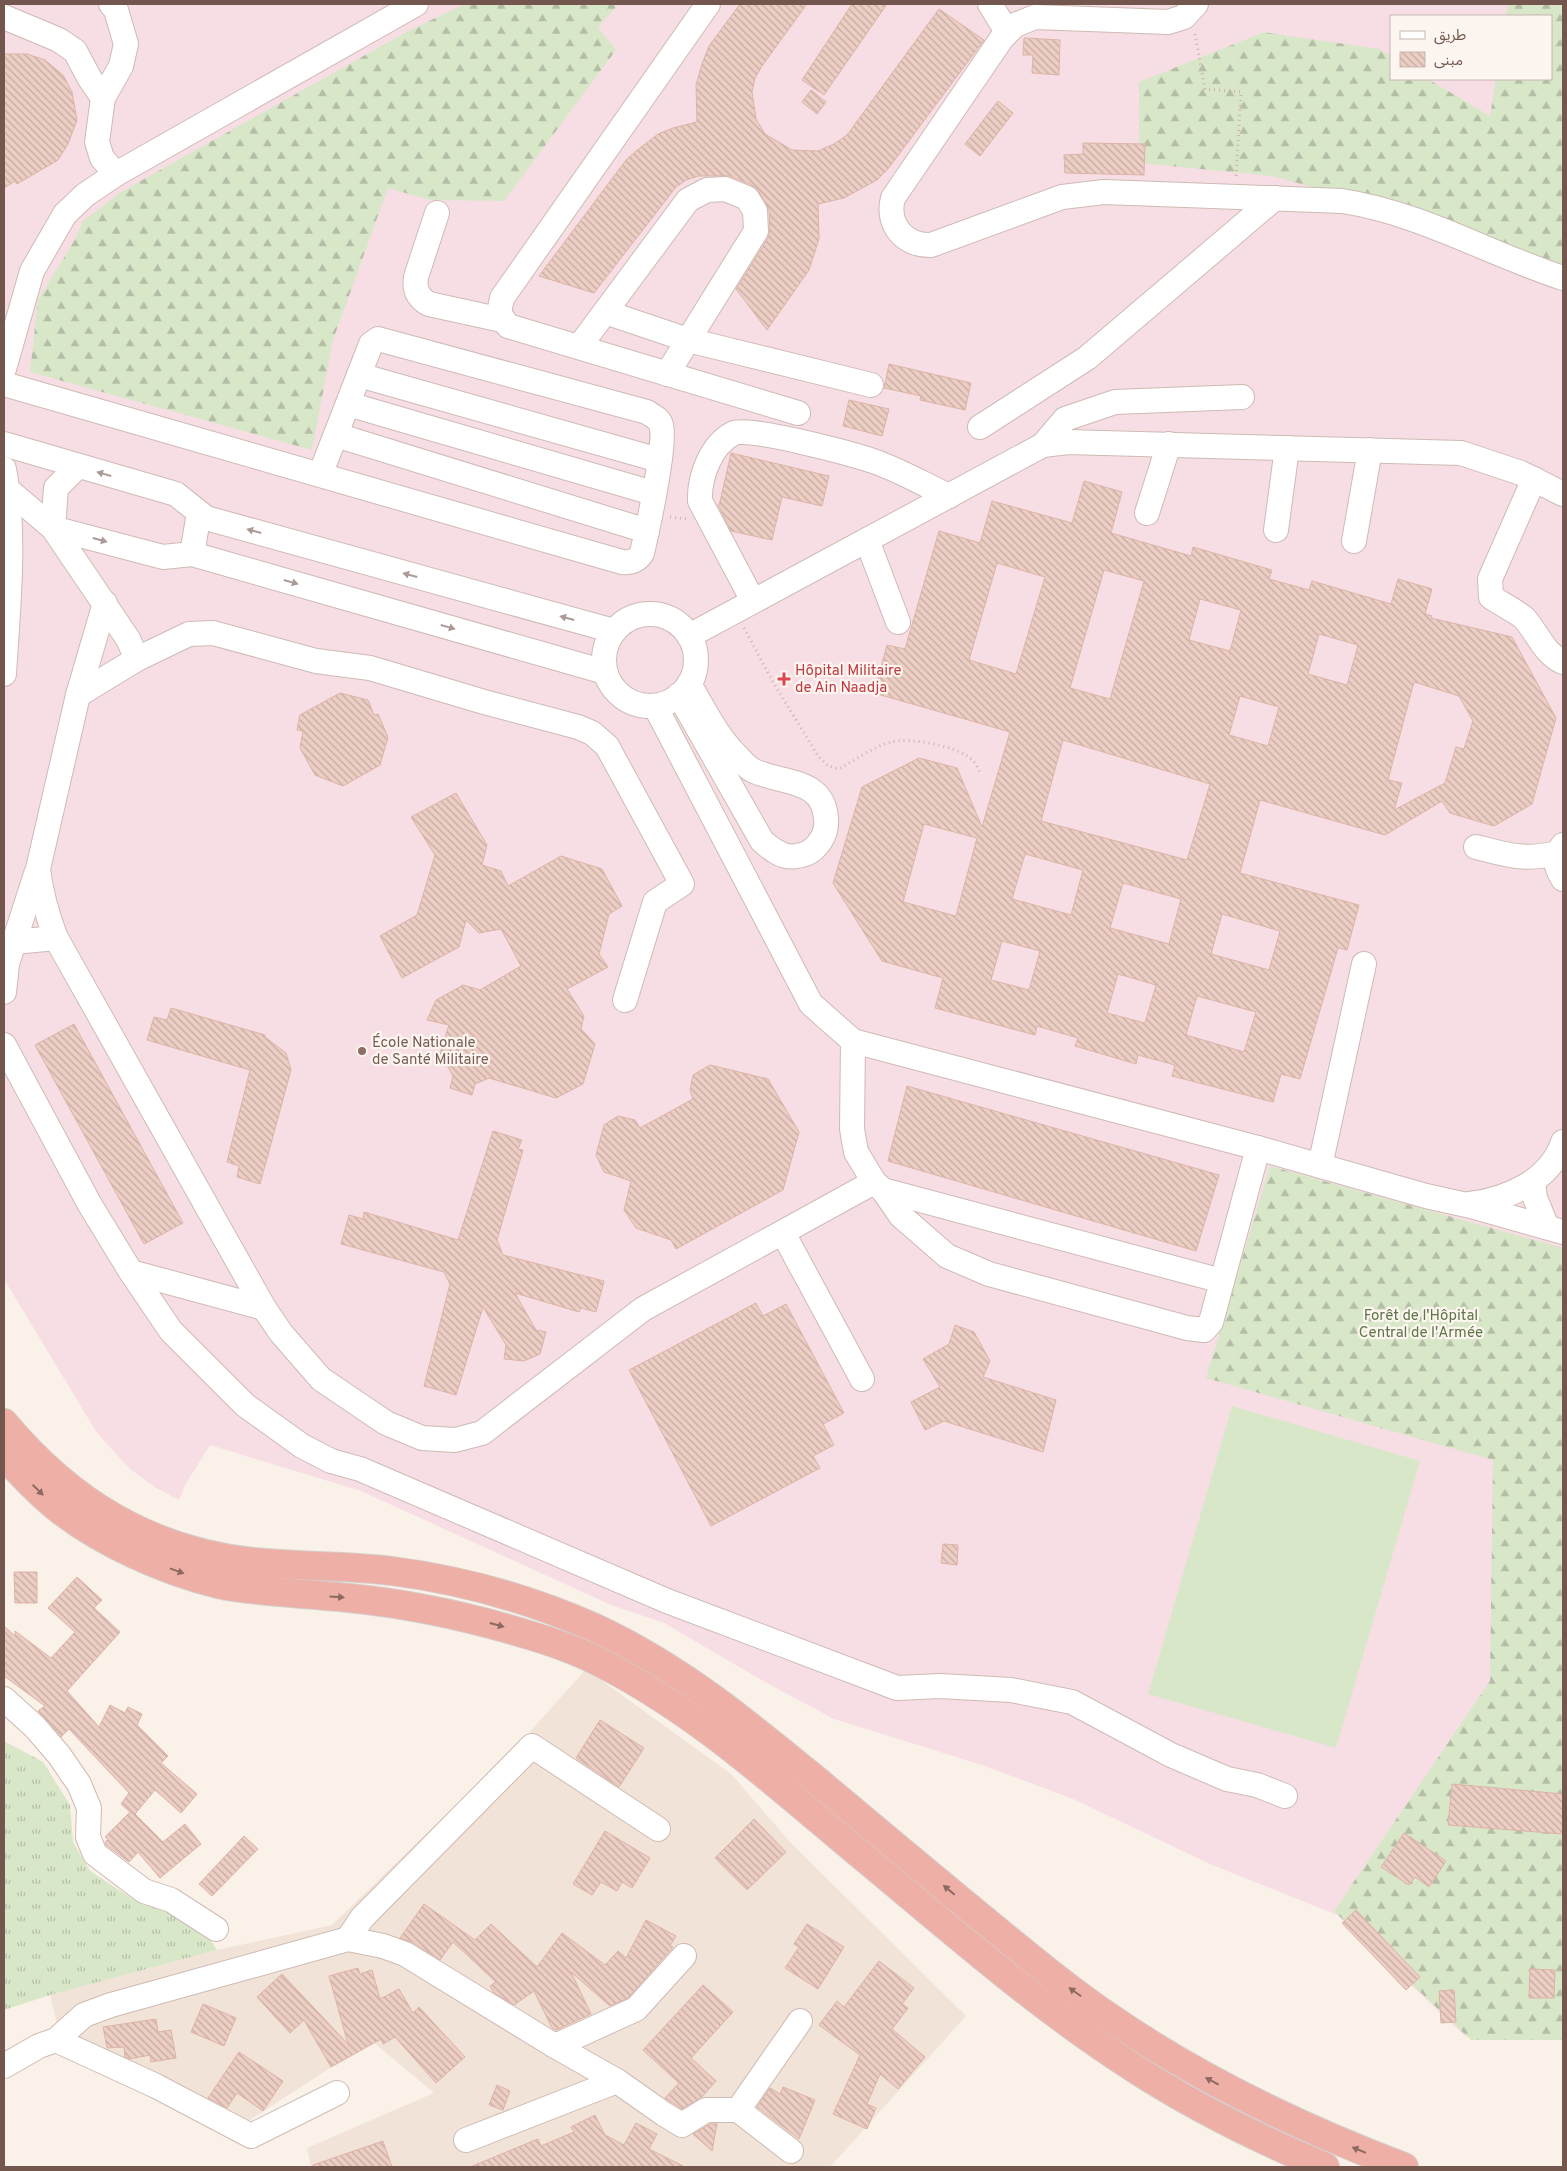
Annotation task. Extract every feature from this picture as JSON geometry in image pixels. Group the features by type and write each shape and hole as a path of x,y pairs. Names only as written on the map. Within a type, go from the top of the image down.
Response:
{"highway":[{"path":"4,1423 42,1464 102,1512 172,1544 251,1562 389,1570 472,1586 554,1611 632,1647 684,1678 740,1718 1051,1975 1149,2044 1256,2104 1311,2130 1404,2167"},
{"path":"4,1455 41,1493 80,1525 134,1553 189,1575 246,1589 386,1602 469,1618 573,1650 619,1672 655,1693 722,1740 1034,1998 1126,2063 1187,2100 1243,2130 1326,2167"}],"street":[{"path":"111,4 116,10 126,44 121,66 103,98 96,142 102,158 116,174"},
{"path":"4,369 32,271 65,214 86,195 116,174 416,4"},
{"path":"708,4 502,298 499,313 502,320 508,326 798,413"},
{"path":"990,4 1007,32"},
{"path":"1193,7 1184,17 1168,22 1035,17 1015,25 1007,32 894,198 891,206 893,222 902,235 908,240 923,246 939,243 1042,203 1083,193 1235,196 1342,201 1386,209 1563,278"},
{"path":"4,17 59,40 75,51 103,98"},
{"path":"578,347 688,200 707,190 725,189 747,198 755,211 756,230 667,374"},
{"path":"980,427 1087,358 1275,198"},
{"path":"437,213 414,284 420,297 429,304 502,320"},
{"path":"605,312 688,340 871,385"},
{"path":"4,384 622,562 631,562 639,557 650,513 659,460 662,427 657,418 647,412 381,339 371,344 320,475"},
{"path":"359,375 659,460"},
{"path":"689,636 1043,445 1065,419 1115,402 1242,397"},
{"path":"348,404 650,513"},
{"path":"744,606 700,501 700,492 708,461 720,443 735,432 749,432 801,443 876,462 949,496"},
{"path":"336,435 650,513"},
{"path":"1043,445 1068,442 1461,453 1521,472 1563,494"},
{"path":"4,444 176,494 206,518 614,631"},
{"path":"1146,513 1169,444"},
{"path":"1276,530 1288,448"},
{"path":"1354,541 1370,450"},
{"path":"53,528 56,488 78,466"},
{"path":"1534,479 1490,579 1491,596 1523,617 1557,660 1563,662"},
{"path":"6,480 53,528 105,603 128,639 137,659"},
{"path":"4,674 9,582 6,480"},
{"path":"192,554 199,513"},
{"path":"53,528 163,557 192,554 606,672"},
{"path":"866,540 898,622"},
{"path":"4,992 7,964 38,869 78,695 105,603"},
{"path":"642,614 655,614 670,618 679,624 689,636 696,653 695,668 684,690 670,701 655,706 634,703 620,695 613,687 606,672 604,655 609,639 614,631 627,620 642,614"},
{"path":"78,695 137,659 189,634 213,633 316,661 370,668 484,702 578,727 592,733 606,746 682,884 654,902 625,1000"},
{"path":"684,690 736,756 752,770 806,786 818,796 826,811 826,826 819,843 807,854 793,857 775,852 762,841 736,796 684,690"},
{"path":"655,706 811,1004 853,1041 1258,1148 1426,1196 1555,1230"},
{"path":"736,796 739,784 752,770"},
{"path":"1476,847 1518,858 1543,857 1560,849"},
{"path":"1560,849 1556,867 1563,879"},
{"path":"38,869 40,891 56,938 264,1308 281,1333 321,1379 386,1423 422,1438 455,1440 482,1433 643,1309 783,1233 878,1186 1222,1281"},
{"path":"14,942 56,938"},
{"path":"1320,1166 1364,964"},
{"path":"853,1041 852,1129 856,1152 878,1186 901,1216 947,1256 989,1274 1178,1325 1204,1330 1212,1322 1258,1148"},
{"path":"4,1045 90,1205 131,1272 171,1331 245,1405 302,1446 331,1460 360,1469 667,1600 897,1688 940,1686 1011,1690 1072,1702 1171,1756 1227,1779 1258,1786 1285,1796"},
{"path":"1464,1205 1489,1201 1508,1195 1533,1182 1548,1168 1563,1142"},
{"path":"1533,1182 1535,1198 1555,1230"},
{"path":"783,1233 862,1379"},
{"path":"131,1272 264,1308"},
{"path":"4,1699 35,1727 79,1784 89,1808 88,1837 95,1854 144,1891 172,1900 216,1929"},
{"path":"348,1939 362,1918 532,1746 658,1830"},
{"path":"4,2066 38,2046 56,2040 84,2015 111,2005 348,1939 383,1946 404,1954 616,2081 682,2125 706,2110 738,2110 791,2152"},
{"path":"555,2046 636,2009 684,1956"},
{"path":"738,2110 800,2021"},
{"path":"56,2040 156,2086 251,2136 337,2093"},
{"path":"466,2140 616,2081"}],"path":[{"path":"1193,7 1205,89 1241,92 1235,196"},
{"path":"650,513 689,519"},
{"path":"744,606 773,682 818,756 828,766 839,769 866,752 891,742 915,741 956,750 972,759 981,773"}],"shaded area":[{"name":"Hôpital Militaire de Ain Naadja","path":"4,4 1563,4 1563,2037 1465,2036 1337,1915 1210,1864 1073,1799 982,1765 834,1719 765,1682 664,1623 611,1605 361,1491 210,1445 185,1485 179,1500 156,1488 130,1469 97,1433 4,1279"},
{"path":"586,1669 731,1774 791,1843 966,2016 830,2167 311,2167 307,2148 434,2093 372,2041 245,2123 59,2032 50,1995 217,1950 332,1925 520,1743"}],"green space":[{"path":"465,4 619,4 598,27 616,50 504,201 430,200 388,188 333,340 312,450 30,372 38,300 74,241 83,221 121,192 410,30"},
{"path":"1508,4 1563,4 1563,270 1476,232 1272,176 1139,163 1139,82 1264,32 1379,49 1390,55 1390,80 1430,80 1490,116 1496,80 1552,80 1552,15 1506,15"},
{"name":"Forêt de l'Hôpital Central de l'Armée","path":"1270,1166 1563,1248 1563,2040 1471,2040 1334,1911 1490,1681 1493,1460 1206,1378"},
{"path":"1232,1406 1420,1461 1336,1748 1148,1694"},
{"path":"4,1741 43,1762 70,1805 73,1842 90,1871 133,1899 169,1912 203,1928 217,1950 50,1995 4,2010"}],"building":[{"path":"740,4 807,4 762,66 755,78 752,92 756,119 765,134 792,150 818,151 834,144 847,135 939,9 984,40 888,169 877,180 844,198 818,204 819,239 809,270 767,330 736,289 768,238 770,230 769,210 758,190 752,185 730,176 698,176 686,180 676,187 594,293 539,276 626,160 658,134 697,122 696,85 702,64 709,46"},
{"path":"852,4 887,4 824,95 802,80"},
{"path":"1024,38 1060,40 1059,75 1032,73 1033,55 1023,55"},
{"path":"4,54 27,54 45,60 63,75 72,92 77,120 68,144 58,160 17,184 15,181 4,188"},
{"path":"811,90 826,102 817,114 802,102"},
{"path":"998,101 1013,113 980,156 965,144"},
{"path":"1083,143 1145,144 1144,175 1065,173 1064,155 1083,154"},
{"path":"889,364 971,383 965,410 920,400 921,396 884,388"},
{"path":"849,400 889,409 882,436 843,426"},
{"path":"731,453 829,476 822,506 782,497 772,540 731,531 718,505"},
{"path":"1084,481 1122,492 1111,533 1191,556 1193,547 1272,570 1269,579 1309,590 1312,581 1391,604 1398,579 1432,589 1425,614 1432,616 1431,618 1512,637 1556,718 1532,804 1494,826 1450,813 1442,801 1385,835 1260,800 1240,873 1359,905 1347,950 1338,948 1300,1079 1281,1074 1273,1102 1172,1076 1175,1065 1138,1055 1136,1064 1075,1046 1078,1038 1037,1026 1035,1035 935,1008 943,978 882,961 833,883 862,787 919,758 957,768 982,827 1010,732 874,693 887,645 905,649 939,531 980,543 992,501 1072,523","holes":["997,563 1045,577 1016,674 969,660","1104,570 1144,581 1110,699 1070,688","1200,599 1241,610 1230,651 1189,640","1319,634 1358,645 1347,685 1308,674","1414,682 1459,696 1473,721 1464,749 1456,747 1445,783 1394,810 1402,783 1388,780","1240,696 1279,707 1268,746 1229,735","1063,740 1210,784 1187,860 1041,821","924,824 977,838 956,916 903,902","1025,854 1083,870 1071,915 1012,899","1123,883 1181,899 1169,944 1110,928","1222,914 1280,931 1269,970 1211,954","1002,941 1040,951 1029,990 991,980","1118,974 1156,985 1145,1023 1107,1013","1197,996 1256,1012 1244,1052 1186,1035"]},
{"path":"340,693 368,700 374,715 378,714 388,737 380,765 343,786 315,775 300,748 303,731 297,730 300,715"},
{"path":"456,793 487,845 482,865 501,871 508,886 561,856 602,869 622,906 609,914 599,954 608,967 567,989 584,1016 581,1029 595,1044 583,1084 556,1098 489,1078 475,1084 472,1095 450,1088 453,1076 447,1065 437,1063 449,1025 427,1020 436,1000 463,985 480,990 521,966 501,929 479,933 466,920 459,947 402,978 380,936 417,915 435,855 411,817"},
{"path":"171,1008 265,1035 265,1037 286,1053 291,1070 260,1184 237,1177 239,1166 227,1162 250,1070 147,1040 154,1017 167,1020"},
{"path":"74,1024 183,1223 144,1244 35,1045"},
{"path":"710,1065 768,1079 799,1132 783,1190 676,1249 671,1240 636,1228 624,1210 631,1181 604,1172 596,1155 604,1125 618,1116 635,1120 640,1128 693,1099 690,1090 693,1075"},
{"path":"907,1086 1219,1175 1196,1251 888,1161"},
{"path":"493,1131 522,1140 518,1149 523,1150 497,1240 503,1255 604,1281 596,1312 581,1308 579,1312 515,1293 536,1330 546,1332 540,1354 524,1361 504,1359 506,1345 483,1307 456,1395 424,1386 450,1284 444,1272 341,1244 349,1215 363,1219 364,1212 458,1240"},
{"path":"756,1303 763,1316 786,1304 844,1413 823,1424 834,1445 813,1456 820,1468 711,1526 629,1370"},
{"path":"955,1325 974,1332 990,1361 983,1377 1056,1400 1043,1452 944,1421 925,1430 911,1402 940,1387 923,1359 949,1344"},
{"path":"943,1544 958,1545 957,1565 941,1563"},
{"path":"14,1572 37,1572 37,1603 15,1603"},
{"path":"77,1577 102,1600 94,1608 120,1632 67,1691 99,1727 110,1705 125,1713 128,1707 142,1714 137,1725 168,1756 161,1763 197,1794 181,1813 155,1790 135,1814 163,1842 185,1824 201,1844 160,1878 138,1852 129,1862 106,1845 105,1842 108,1839 105,1837 130,1812 121,1804 129,1793 69,1729 61,1737 38,1711 45,1706 4,1676 4,1626 15,1636 15,1631 51,1658 75,1632 48,1608"},
{"path":"600,1720 644,1748 619,1787 576,1758"},
{"path":"1452,1784 1563,1794 1563,1834 1448,1825"},
{"path":"754,1819 786,1852 747,1890 715,1858"},
{"path":"605,1831 650,1858 632,1888 622,1882 617,1891 601,1882 592,1895 573,1884"},
{"path":"1404,1833 1446,1861 1429,1887 1415,1877 1409,1885 1381,1867"},
{"path":"244,1836 258,1849 212,1896 199,1884"},
{"path":"424,1904 475,1940 491,1924 537,1967 562,1933 605,1965 618,1951 626,1958 646,1920 676,1936 670,1946 673,1947 628,1998 610,2006 571,1972 591,2014 556,2030 552,2028 534,1991 514,2005 494,1993 490,1986 496,1982 453,1942 440,1960 412,1942 400,1938"},
{"path":"1356,1910 1420,1977 1406,1990 1342,1923"},
{"path":"807,1924 844,1947 818,1989 785,1968 799,1947 794,1944"},
{"path":"879,1961 914,1988 902,2004 908,2008 892,2029 925,2057 898,2089 880,2074 867,2104 876,2108 867,2129 833,2114 860,2055 819,2025 837,2001 844,2007"},
{"path":"358,1968 360,1974 372,1970 380,1999 399,1989 413,2013 419,2007 465,2057 436,2083 395,2037 383,2044 381,2039 331,2067 304,2020 290,2033 257,1997 282,1974 348,2044 329,1976"},
{"path":"1530,1969 1555,1970 1554,1998 1529,1998"},
{"path":"703,1985 733,2012 691,2058 716,2081 701,2098 682,2109 665,2098 679,2083 643,2050"},
{"path":"1454,1990 1456,2022 1441,2023 1439,1991"},
{"path":"203,2004 236,2018 224,2046 191,2032"},
{"path":"156,2019 158,2032 171,2030 176,2058 151,2062 150,2055 130,2059 125,2057 124,2047 107,2048 103,2027"},
{"path":"239,2052 283,2081 263,2111 237,2093 227,2108 208,2098"},
{"path":"497,2085 510,2091 503,2110 489,2105"},
{"path":"783,2087 815,2100 799,2139 757,2107 770,2088 780,2094"},
{"path":"595,2115 605,2135 624,2145 636,2123 657,2134 649,2149 685,2167 470,2167 538,2139 541,2146 574,2132 571,2127"},
{"path":"710,2124 717,2124 712,2151 693,2134"},
{"path":"383,2141 392,2167 313,2167 313,2165"}],"place":[{"name":"Hôpital Militaire de Ain Naadja","path":"784,679"},
{"name":"École Nationale de Santé Militaire","path":"362,1051"}]}
